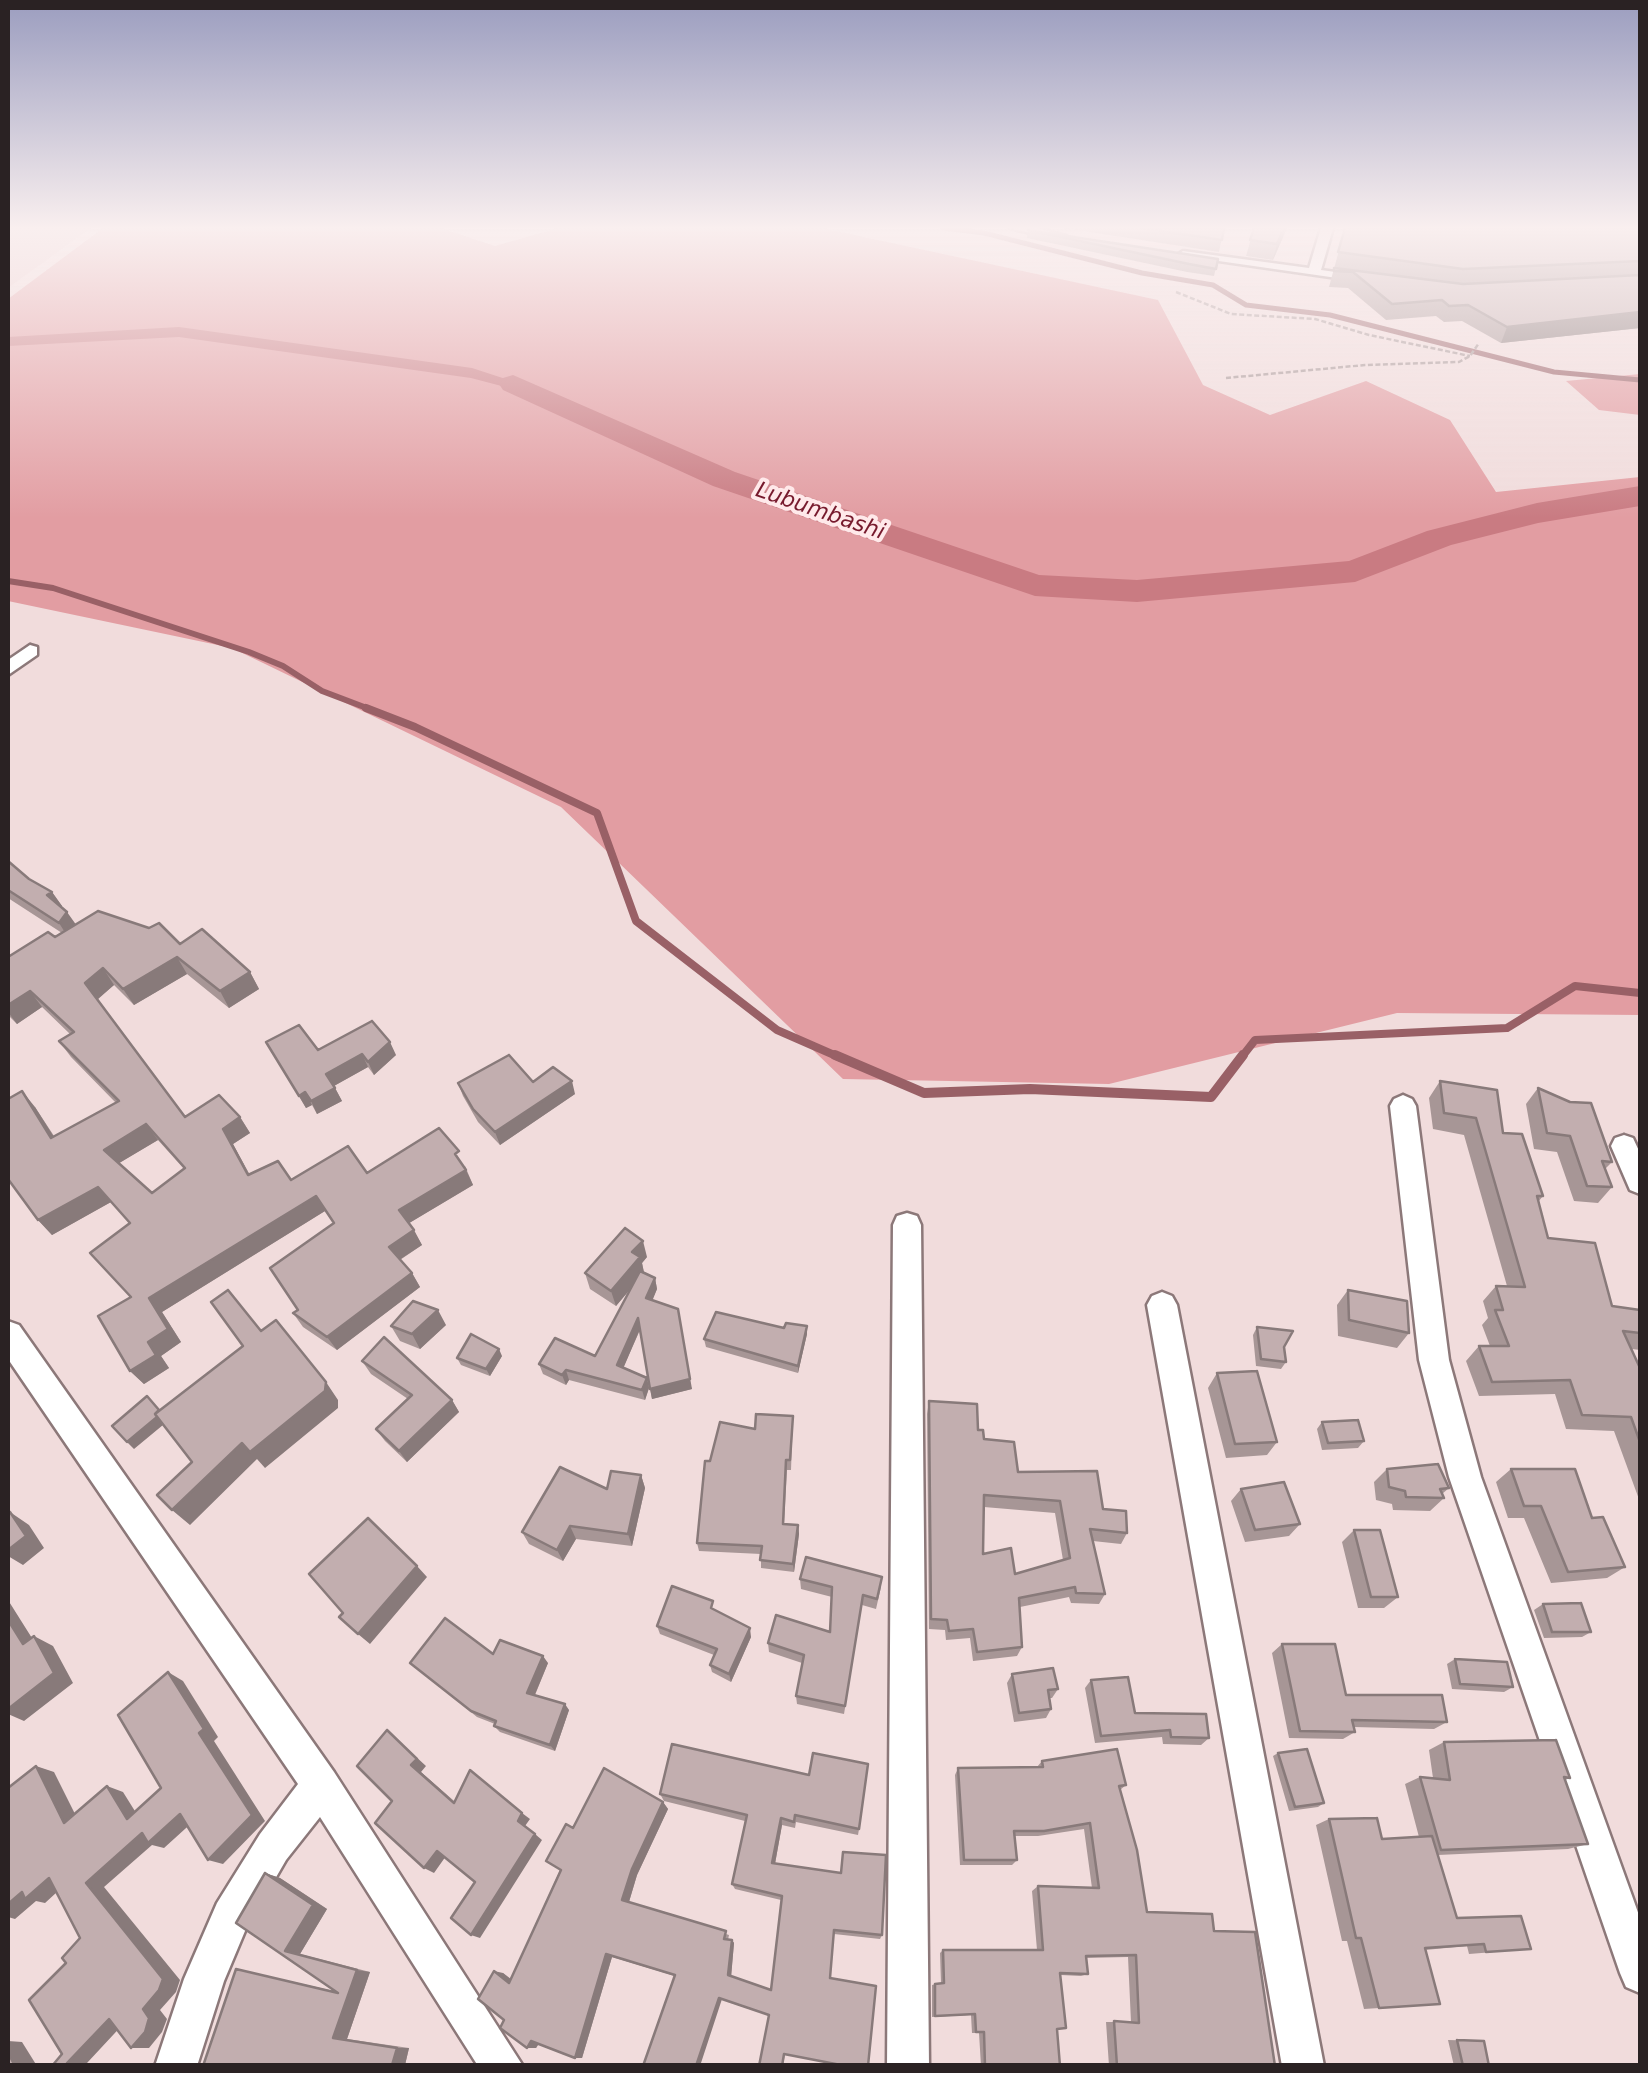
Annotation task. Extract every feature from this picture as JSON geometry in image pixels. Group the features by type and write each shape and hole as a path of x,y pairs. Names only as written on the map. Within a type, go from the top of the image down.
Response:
{"street":[{"path":"8,669 30,651"},
{"path":"1403,1106 1434,1360 1465,1478 1640,1974"},
{"path":"1624,1146 1640,1182"},
{"path":"908,1226 908,2066"},
{"path":"1162,1305 1302,2066"},
{"path":"8,1335 321,1785 502,2066"},
{"path":"176,2066 204,1979 230,1917 273,1847 321,1785"}],"path":[{"path":"1337,325 1470,356"},
{"path":"1226,378 1366,365 1459,362 1479,344"}],"shaded area":[{"path":"8,325 1171,325 1203,385 1270,415 1366,381 1450,420 1496,492 1640,477 1640,1015 1397,1013 1109,1084 843,1079 561,807 232,648 8,601"},
{"path":"1640,374 1640,415 1599,410 1566,381"}],"building":[{"path":"8,861 52,892 47,895 67,912 59,923 8,890"},
{"path":"98,911 149,928 159,923 180,944 202,929 250,972 220,991 177,957 123,989 103,968 85,983 185,1117 219,1095 240,1117 223,1129 248,1175 278,1161 291,1180 348,1146 367,1173 439,1128 459,1151 455,1154 466,1170 399,1210 414,1230 389,1247 412,1273 327,1337 293,1313 298,1310 270,1268 334,1223 316,1196 149,1298 168,1329 148,1342 156,1355 130,1371 98,1316 131,1297 90,1253 130,1223 98,1187 38,1220 8,1179 8,1099 22,1091 51,1138 119,1101 59,1041 74,1032 30,991 8,1005 8,957 48,932 55,937","holes":["146,1124 185,1168 152,1193 104,1150"]},
{"path":"372,1021 390,1042 368,1062 362,1054 326,1074 335,1088 311,1101 305,1092 299,1096 266,1042 299,1025 318,1050"},
{"path":"509,1055 533,1082 553,1067 572,1081 495,1132 473,1109 458,1083"},
{"path":"1440,1081 1497,1090 1503,1133 1522,1134 1543,1196 1537,1196 1548,1238 1595,1243 1612,1306 1640,1310 1640,1333 1623,1331 1640,1368 1640,1442 1631,1417 1582,1415 1570,1380 1492,1382 1479,1346 1509,1346 1495,1310 1503,1310 1496,1286 1525,1287 1476,1118 1444,1113"},
{"path":"1538,1088 1570,1102 1591,1103 1612,1162 1602,1161 1612,1187 1587,1186 1570,1136 1547,1133"},
{"path":"625,1228 643,1241 632,1252 640,1257 611,1291 585,1273"},
{"path":"640,1271 655,1278 646,1298 678,1309 690,1379 650,1389 638,1318 617,1365 647,1378 642,1390 566,1370 562,1375 539,1364 555,1338 595,1356"},
{"path":"228,1290 261,1331 276,1320 326,1382 325,1391 250,1452 242,1443 172,1510 157,1495 192,1462 155,1414 243,1346 211,1302"},
{"path":"1348,1290 1407,1301 1409,1333 1349,1320"},
{"path":"413,1301 438,1310 412,1334 391,1326"},
{"path":"716,1312 784,1328 786,1323 807,1326 798,1366 704,1339"},
{"path":"1257,1327 1293,1331 1284,1347 1286,1362 1261,1359"},
{"path":"471,1334 499,1349 486,1369 457,1358"},
{"path":"384,1337 452,1400 399,1451 376,1429 412,1395 362,1361"},
{"path":"1257,1371 1277,1442 1235,1444 1217,1373"},
{"path":"147,1396 159,1410 157,1417 127,1442 112,1426"},
{"path":"929,1401 977,1404 978,1430 983,1430 984,1439 1014,1442 1018,1472 1097,1471 1103,1509 1126,1511 1127,1533 1090,1529 1105,1594 1076,1593 1075,1587 1019,1598 1022,1647 977,1652 973,1629 949,1631 947,1620 931,1619","holes":["984,1495 1060,1501 1070,1558 1015,1574 1011,1548 983,1554"]},
{"path":"756,1414 793,1416 783,1524 798,1525 793,1564 760,1560 762,1546 697,1543 705,1461 710,1461 720,1422 755,1429"},
{"path":"1358,1420 1364,1441 1328,1443 1322,1422"},
{"path":"1438,1464 1449,1488 1440,1489 1444,1498 1406,1497 1405,1491 1389,1487 1387,1469"},
{"path":"560,1467 607,1489 611,1471 641,1475 628,1534 570,1526 557,1550 522,1532"},
{"path":"1511,1469 1575,1469 1592,1518 1603,1517 1625,1567 1568,1572 1541,1506 1524,1506"},
{"path":"1284,1482 1300,1524 1255,1530 1241,1489"},
{"path":"10,1512 26,1536 8,1550 8,1515"},
{"path":"368,1518 417,1566 358,1634 339,1617 343,1613 309,1574"},
{"path":"1354,1530 1380,1530 1398,1597 1371,1597"},
{"path":"806,1557 882,1577 877,1599 863,1595 845,1706 796,1696 804,1655 768,1643 776,1615 830,1632 832,1587 800,1579"},
{"path":"672,1586 713,1601 711,1608 750,1628 729,1674 710,1665 717,1649 657,1626"},
{"path":"1581,1603 1591,1632 1552,1632 1543,1604"},
{"path":"445,1618 493,1654 500,1640 543,1656 527,1693 565,1704 550,1745 494,1726 496,1721 471,1711 410,1663"},
{"path":"8,1620 23,1644 34,1636 54,1673 8,1709"},
{"path":"1282,1644 1335,1644 1346,1695 1442,1695 1447,1722 1352,1720 1355,1732 1300,1731"},
{"path":"1455,1659 1507,1662 1513,1687 1460,1684"},
{"path":"1053,1668 1058,1689 1048,1690 1051,1709 1019,1713 1012,1674"},
{"path":"168,1672 204,1729 199,1733 252,1815 208,1860 180,1814 148,1843 142,1833 86,1883 163,1979 143,2009 149,2018 145,2032 131,2048 109,2019 67,2063 69,2066 52,2066 62,2054 29,2000 66,1963 62,1958 80,1938 49,1878 25,1899 22,1892 8,1904 8,1788 36,1766 64,1823 107,1786 127,1819 161,1788 118,1715"},
{"path":"1128,1677 1135,1713 1206,1714 1209,1738 1171,1737 1170,1730 1101,1736 1091,1680"},
{"path":"387,1730 417,1759 411,1765 454,1803 470,1770 522,1813 518,1821 535,1834 471,1935 451,1918 475,1882 437,1851 424,1868 375,1823 392,1801 357,1766"},
{"path":"1556,1740 1570,1778 1564,1777 1588,1844 1441,1850 1420,1777 1450,1780 1444,1742"},
{"path":"672,1744 809,1775 813,1753 868,1764 859,1829 795,1815 794,1822 781,1818 772,1863 841,1873 843,1852 886,1855 882,1935 834,1930 830,1978 876,1986 868,2066 846,2066 784,2054 782,2066 759,2066 769,2015 719,1998 696,2066 643,2066 675,1975 606,1954 575,2058 531,2041 527,2048 500,2028 504,2020 478,1999 494,1971 509,1983 561,1870 546,1861 566,1824 573,1828 604,1768 663,1802 622,1900 726,1931 724,1939 732,1940 728,1975 771,1990 782,1896 732,1884 747,1815 660,1794"},
{"path":"1117,1749 1126,1785 1119,1786 1137,1850 1147,1912 1212,1914 1214,1931 1255,1932 1275,2066 1117,2066 1114,2021 1139,2023 1136,1955 1086,1956 1088,1974 1060,1973 1066,2028 1057,2029 1060,2066 985,2066 984,2032 976,2032 975,2014 935,2016 935,1984 944,1983 943,1950 1043,1950 1038,1886 1099,1888 1090,1823 1044,1831 1014,1831 1017,1860 964,1860 958,1768 1043,1767 1042,1761"},
{"path":"1307,1749 1324,1803 1295,1807 1278,1753"},
{"path":"1377,1818 1382,1839 1432,1836 1457,1918 1521,1916 1531,1949 1486,1952 1484,1944 1425,1948 1440,2004 1379,2008 1361,1938 1356,1938 1329,1819"},
{"path":"265,1873 313,1905 285,1951 357,1970 333,2038 397,2048 392,2065 396,2066 203,2066 236,1969 338,1993 236,1923"},
{"path":"1457,2040 1484,2041 1489,2066 1463,2066"}],"waterway":[{"path":"1368,325 1554,372 1640,380"},
{"name":"Lubumbashi","path":"8,342 179,332 472,373 513,384"},
{"name":"Lubumbashi","path":"513,384 724,479 1035,585 1137,591 1355,571 1439,538 1537,513 1640,496"},
{"path":"8,581 53,588 249,652 283,666 322,691 372,710"},
{"path":"366,708 597,813 636,921 777,1030 841,1058"},
{"path":"1241,1058 1255,1040 1507,1028 1575,986 1640,993"},
{"path":"835,1055 924,1093 1030,1089 1211,1097 1243,1055"}]}
